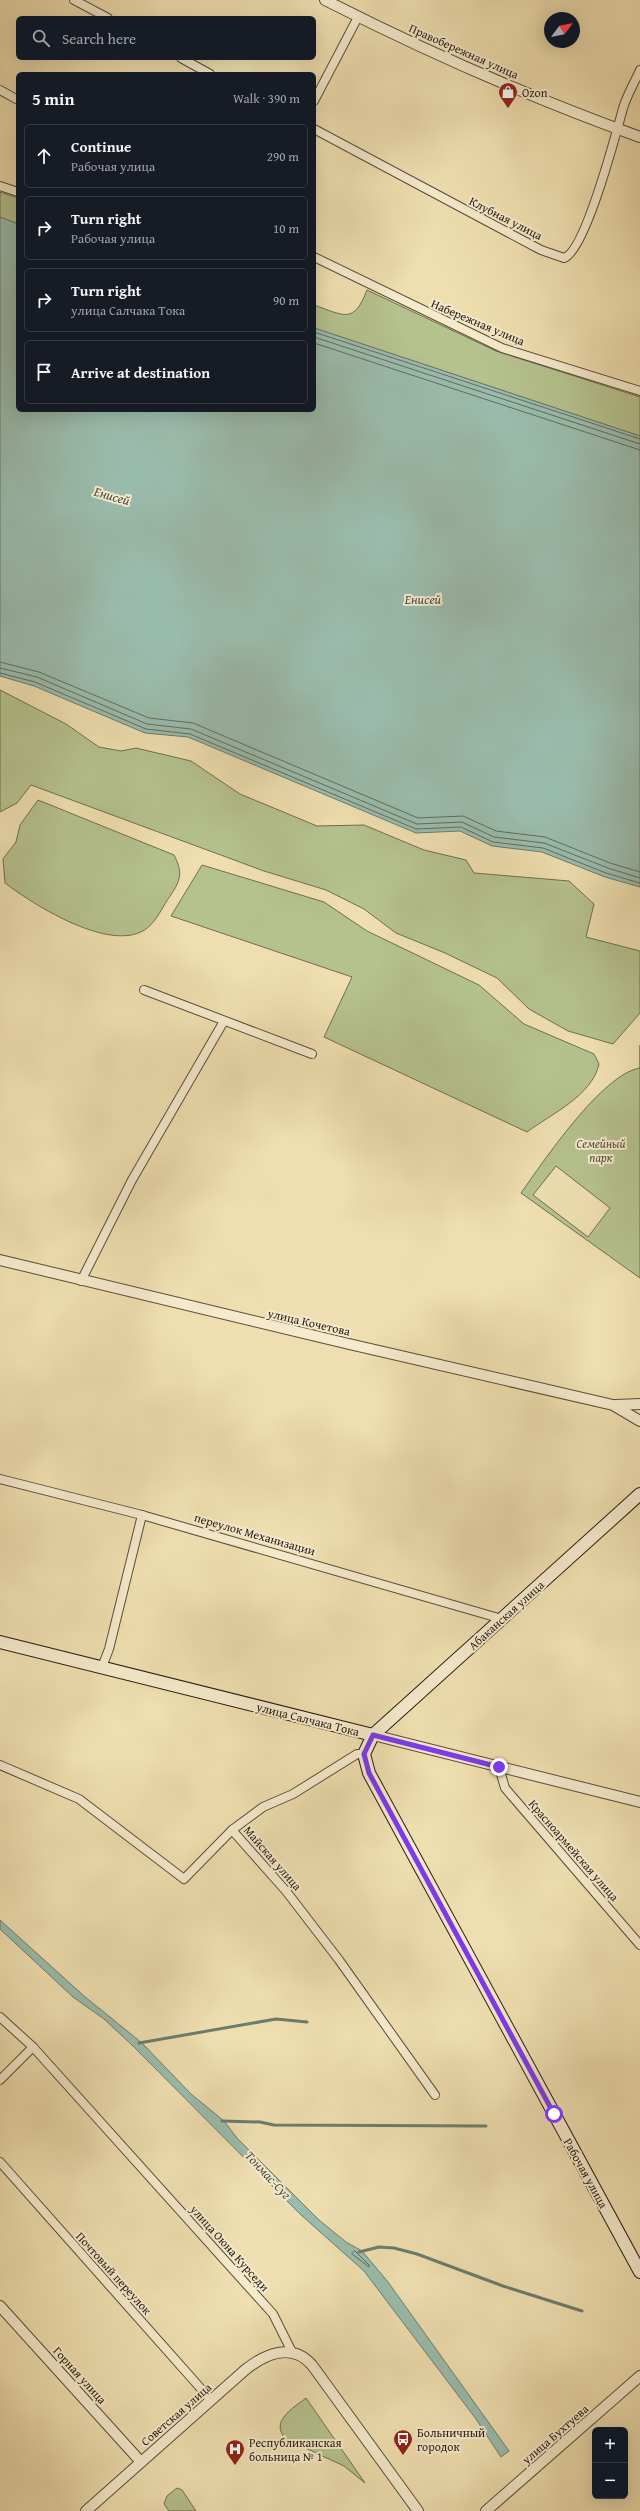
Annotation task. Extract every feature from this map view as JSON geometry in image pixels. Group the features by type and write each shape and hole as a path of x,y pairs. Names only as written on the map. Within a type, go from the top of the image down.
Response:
{"main road":[{"name":"Абаканская улица","path":"373,1735 640,1494"},
{"name":"улица Салчака Тока","path":"0,1642 373,1735"},
{"path":"364,1754 373,1735"},
{"name":"Рабочая улица","path":"364,1754 369,1773 640,2272"}],"street":[{"path":"74,0 104,16"},
{"name":"Правобережная улица","path":"325,0 454,62 619,130 640,137"},
{"path":"316,97 358,17"},
{"path":"185,60 206,72"},
{"path":"619,130 622,112 640,70"},
{"path":"0,90 16,99"},
{"name":"Клубная улица","path":"316,130 541,250 564,258 573,252 589,218 619,130"},
{"path":"0,186 16,191"},
{"name":"Набережная улица","path":"316,258 502,348 640,390"},
{"path":"144,990 312,1054"},
{"path":"81,1281 132,1180 224,1021"},
{"name":"улица Кочетова","path":"0,1260 81,1281 614,1405 640,1404"},
{"name":"улица Кочетова","path":"614,1405 640,1421"},
{"name":"переулок Механизации","path":"0,1478 142,1515 502,1619"},
{"path":"102,1667 142,1515"},
{"name":"улица Салчака Тока","path":"373,1735 640,1802"},
{"path":"232,1830 263,1807 293,1794 357,1754 364,1754"},
{"name":"Майская улица","path":"0,1765 79,1799 184,1879 232,1830 286,1891 339,1960 435,2095"},
{"name":"Красноармейская улица","path":"499,1767 505,1788 640,1946"},
{"name":"улица Оюна Курседи","path":"0,2017 33,2046 273,2314 292,2352"},
{"path":"0,2080 33,2046"},
{"name":"Почтовый переулок","path":"0,2162 211,2400"},
{"name":"Горная улица","path":"0,2306 141,2462"},
{"path":"292,2352 303,2356 312,2365 418,2511"},
{"name":"Советская улица","path":"86,2511 211,2400 259,2360 270,2355 292,2352"},
{"name":"улица Бухтуева","path":"486,2511 640,2376"}],"green space":[{"path":"0,192 16,197 16,223 0,217"},
{"path":"367,290 496,351 640,397 640,436 316,329 316,306 341,314 347,314 353,313 362,301"},
{"path":"0,690 66,724 99,747 121,751 136,748 191,761 240,794 317,826 364,825 424,850 466,860 474,873 569,881 594,904 586,937 640,951 640,1013 613,1044 568,1031 529,1009 497,978 445,953 396,933 364,909 326,890 264,871 31,785 17,803 0,812"},
{"path":"38,800 174,855 180,873 178,883 160,913 150,926 141,932 126,936 108,935 89,930 51,913 5,883 3,859 16,842 20,825"},
{"path":"202,865 324,902 367,931 479,985 524,1024 594,1054 599,1064 595,1075 588,1086 579,1095 527,1132 324,1037 352,977 171,916"},
{"name":"Семейный парк","path":"640,1068 640,1278 521,1193 574,1121 608,1086 625,1074","holes":["556,1166 610,1208 588,1237 533,1195"]},
{"path":"306,2398 365,2483 344,2466 286,2439 281,2433 281,2421 289,2411"},
{"path":"177,2488 182,2490 196,2511 169,2511 164,2504 167,2496"}],"water":[{"name":"Енисей","path":"0,217 16,223 16,412 316,412 316,329 640,436 640,887 605,877 542,852 492,846 460,831 416,833 188,737 145,733 34,686 0,676"},
{"name":"Тонмас-Суг","path":"0,1920 84,1996 142,2043 191,2094 224,2121 237,2138 319,2220 346,2242 362,2251 388,2282 509,2451 501,2457 476,2419 364,2271 300,2214 133,2046 104,2019 73,1997 0,1929"}],"waterway":[{"path":"139,2043 276,2019 307,2022"},
{"path":"222,2121 260,2122 274,2125 486,2126"},
{"path":"359,2252 379,2247 394,2248 417,2254 503,2286 582,2311"}],"place":[{"name":"Ozon","path":"508,109"},
{"name":"Больничный городок","path":"403,2456"},
{"name":"Республиканская больница № 1","path":"235,2466"}],"route":[{"path":"499,1767 373,1735 367,1744 364,1754 366,1768 554,2114"}]}
